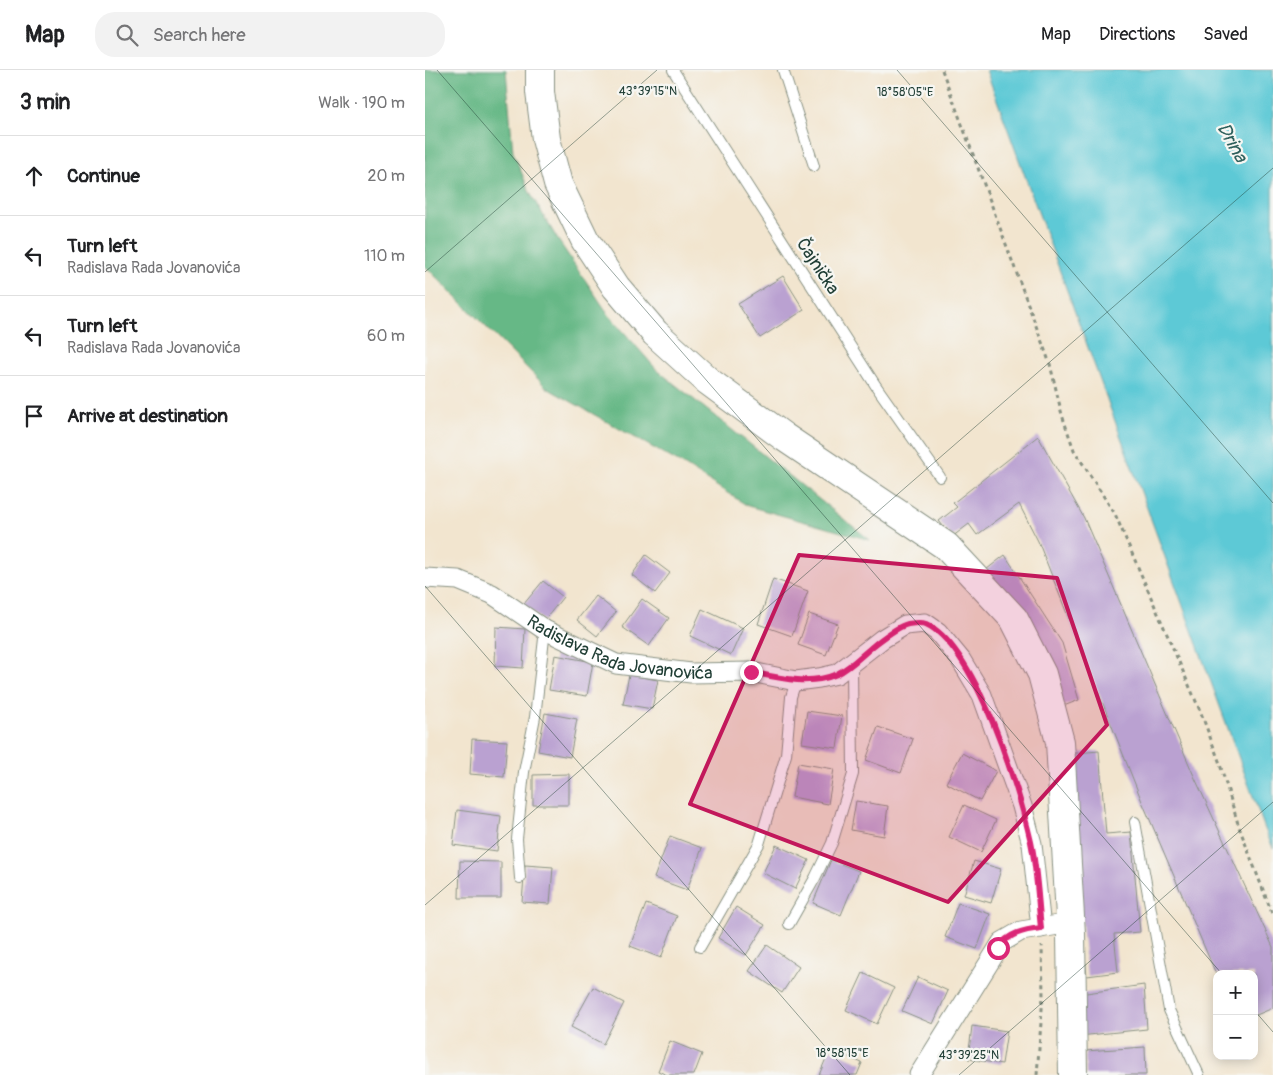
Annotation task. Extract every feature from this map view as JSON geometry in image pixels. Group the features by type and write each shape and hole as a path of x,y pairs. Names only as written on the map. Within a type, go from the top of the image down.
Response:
{"main road":[{"path":"540,70 540,92 546,139 558,184 585,240 606,271 655,333 708,380 784,437 946,546 1014,619 1042,674 1060,742 1071,923 1073,1075"}],"street":[{"name":"Radislava Rada Jovanovića","path":"425,578 458,580 492,594 545,630 584,651 616,664 691,673 751,672 796,681 837,674 905,625 925,623 937,632 961,660 982,695 1021,806 1031,844 1041,928"},
{"path":"919,1075 1002,942 1021,931 1071,923"}],"lane":[{"name":"Čajnička","path":"673,70 876,386 940,477"},
{"path":"783,70 814,166"},
{"path":"520,878 517,839 524,772 535,717 545,630"},
{"path":"789,924 832,843 853,774 853,662"},
{"path":"700,947 759,844 787,755 791,697 796,681"},
{"path":"1135,822 1169,1010 1199,1075"}],"path":[{"path":"942,70 1050,364 1062,415 1074,450 1115,514 1201,713 1219,762 1239,828 1273,916"},
{"path":"1037,1075 1043,996 1041,928"}],"highlighted area":[{"path":"799,555 1057,578 1107,725 948,902 690,804"}],"green space":[{"path":"425,70 506,70 513,152 530,193 558,240 609,315 657,370 870,540 748,506 682,464 547,388 425,266"}],"water":[{"name":"Drina","path":"986,70 1273,70 1273,848 1265,829"}],"building":[{"path":"783,276 804,310 760,338 738,304"},
{"path":"1038,436 1084,518 1194,776 1273,947 1273,1008 1258,1014 1258,970 1214,970 1141,799 1038,541 1019,504 977,535 969,524 952,537 939,521 957,507 953,503"},
{"path":"646,555 670,573 655,593 632,575"},
{"path":"1005,555 1062,643 1079,700 1056,709 982,573"},
{"path":"773,579 808,591 792,636 758,624"},
{"path":"543,581 563,597 544,621 523,605"},
{"path":"596,596 616,612 597,636 577,620"},
{"path":"642,599 669,618 649,646 622,627"},
{"path":"702,609 743,628 731,655 690,636"},
{"path":"809,614 838,624 826,655 798,645"},
{"path":"496,627 525,629 523,668 495,666"},
{"path":"555,655 593,662 587,696 549,690"},
{"path":"629,675 658,680 652,709 623,704"},
{"path":"807,711 842,716 837,748 802,743"},
{"path":"545,713 577,719 570,757 538,751"},
{"path":"878,727 913,739 901,773 866,760"},
{"path":"472,739 507,741 504,777 470,774"},
{"path":"1099,751 1106,834 1131,832 1140,932 1114,934 1118,972 1087,976 1066,754"},
{"path":"962,753 996,771 980,801 946,783"},
{"path":"798,763 834,769 828,804 792,797"},
{"path":"569,774 569,805 533,805 533,775"},
{"path":"856,801 888,806 884,836 851,830"},
{"path":"964,805 996,820 981,852 949,837"},
{"path":"457,810 501,816 497,851 453,845"},
{"path":"670,836 702,848 687,890 654,878"},
{"path":"776,845 809,860 795,889 763,873"},
{"path":"831,860 859,871 841,915 813,903"},
{"path":"460,861 501,862 501,898 459,898"},
{"path":"974,861 1001,869 991,903 964,895"},
{"path":"525,865 553,867 550,904 522,902"},
{"path":"958,903 990,914 977,949 945,937"},
{"path":"646,904 677,916 661,958 630,946"},
{"path":"736,907 765,925 746,955 718,938"},
{"path":"767,945 799,967 782,993 749,971"},
{"path":"863,973 894,988 877,1024 846,1010"},
{"path":"918,977 948,991 933,1024 902,1011"},
{"path":"1144,985 1147,1029 1079,1036 1079,994"},
{"path":"593,987 624,1003 603,1044 571,1027"},
{"path":"972,1026 1007,1031 1002,1064 968,1059"},
{"path":"670,1041 702,1054 694,1075 667,1075 658,1071"},
{"path":"1145,1047 1146,1075 1086,1075 1085,1051"},
{"path":"830,1049 862,1063 857,1075 819,1075"}],"route":[{"path":"751,672 796,681 837,674 882,639 905,625 917,623 925,623 947,643 961,660 982,695 1021,806 1031,844 1041,928 1021,931 1002,942 998,948"}]}
